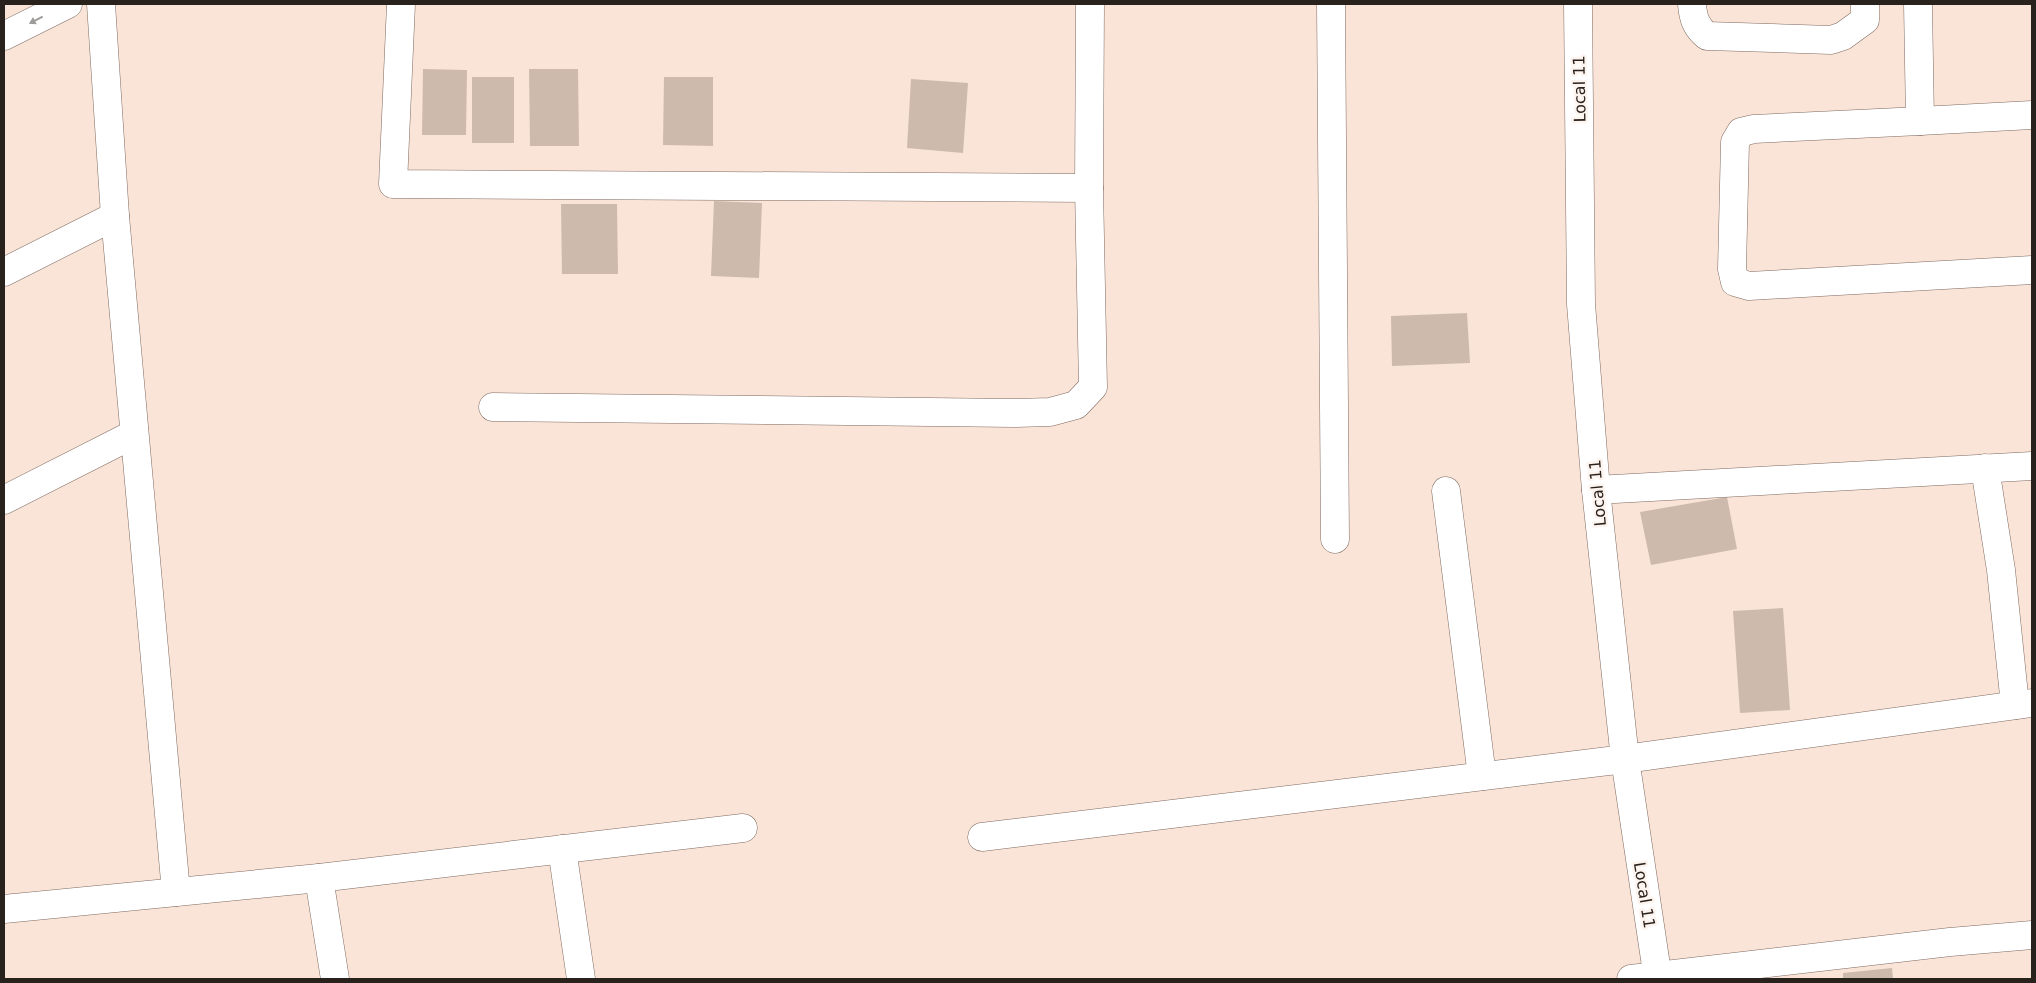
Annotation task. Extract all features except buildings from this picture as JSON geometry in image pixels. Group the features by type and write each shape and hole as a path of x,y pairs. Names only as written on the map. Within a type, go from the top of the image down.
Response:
{"street":[{"path":"4,36 68,4"},
{"path":"101,4 115,216 176,892"},
{"path":"402,4 393,184 1089,188"},
{"path":"493,407 1014,413 1050,412 1076,406 1094,387 1089,188 1090,4"},
{"path":"1331,4 1336,539"},
{"name":"Local 11","path":"1578,4 1581,304 1596,490 1624,758 1658,978"},
{"path":"1692,4 1693,15 1698,28 1707,36 1830,40 1843,36 1865,20 1865,4"},
{"path":"1918,4 1920,121"},
{"path":"2032,115 1754,129 1742,132 1735,142 1732,269 1735,282 1749,286 2032,270"},
{"path":"4,272 115,216"},
{"path":"4,500 134,434"},
{"path":"1596,490 2032,466"},
{"path":"982,838 1624,758 2024,704 1985,468"},
{"path":"1446,491 1482,776"},
{"path":"4,909 319,878 743,828"},
{"path":"562,849 581,979"},
{"path":"319,878 335,979"},
{"path":"1631,979 1658,978 1950,942 2032,935"}]}
